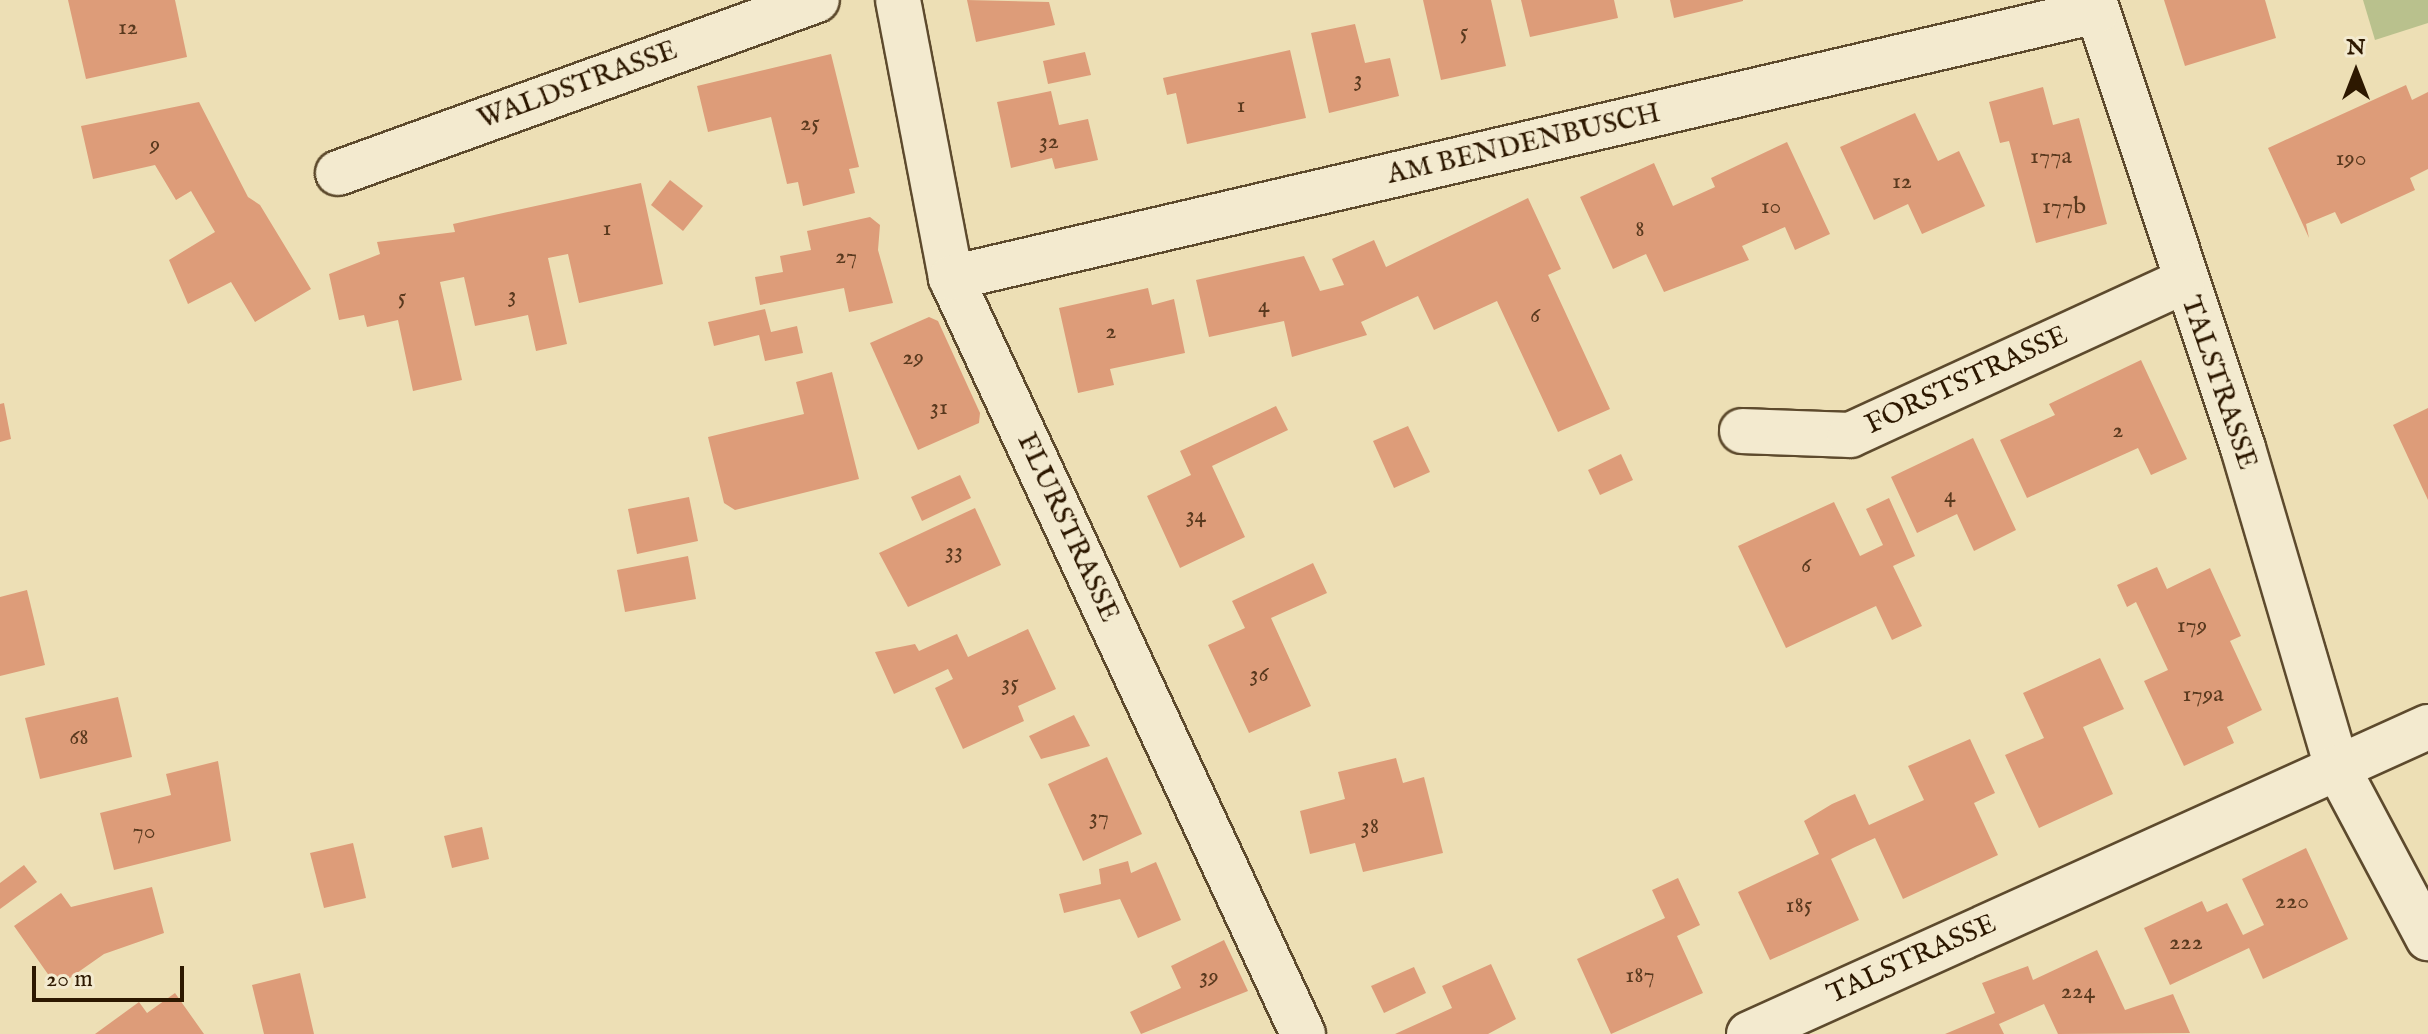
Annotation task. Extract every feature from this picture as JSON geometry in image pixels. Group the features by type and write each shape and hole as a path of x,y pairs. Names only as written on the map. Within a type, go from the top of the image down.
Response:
{"street":[{"name":"WALDSTRASSE","path":"338,173 817,0"},
{"name":"FLURSTRASSE","path":"898,0 951,278 1303,1034"},
{"name":"AM BENDENBUSCH","path":"951,278 2096,6"},
{"name":"TALSTRASSE","path":"2096,6 2183,282 2243,448 2337,767 2428,938"},
{"name":"FORSTSTRASSE","path":"1742,431 1850,435 2183,282"},
{"path":"2337,767 2428,727"},
{"name":"TALSTRASSE","path":"1749,1034 2337,767"}],"green space":[{"path":"2363,0 2428,0 2428,23 2375,40"}],"building":[{"path":"68,0 175,0 187,57 86,79"},
{"path":"967,0 1049,2 1055,25 976,42"},
{"path":"1423,0 1491,0 1506,66 1441,80"},
{"path":"1521,0 1614,0 1618,18 1530,37"},
{"path":"1670,0 1743,0 1743,1 1674,18"},
{"path":"2164,0 2265,0 2276,38 2185,66"},
{"path":"1355,24 1365,63 1390,58 1399,96 1329,113 1311,33"},
{"path":"1290,50 1306,118 1187,144 1176,93 1167,95 1163,78"},
{"path":"1085,52 1091,75 1048,84 1043,61"},
{"path":"831,54 859,167 849,169 855,193 803,206 798,182 787,184 771,117 708,132 697,86"},
{"path":"2406,85 2412,100 2428,92 2428,169 2410,178 2415,190 2341,224 2335,212 2306,224 2309,238 2268,148"},
{"path":"2043,87 2053,125 2079,118 2107,224 2036,243 2009,141 2000,143 1989,102"},
{"path":"1051,91 1059,125 1088,119 1098,160 1055,169 1052,158 1011,168 997,102"},
{"path":"199,102 248,197 260,205 311,289 255,322 231,282 188,304 169,260 215,232 191,191 176,200 155,165 93,179 81,126"},
{"path":"1915,113 1938,161 1959,151 1985,206 1922,234 1908,204 1874,220 1840,147"},
{"path":"1787,142 1830,234 1795,250 1785,227 1742,246 1749,260 1664,292 1646,254 1613,269 1580,197 1654,163 1673,206 1715,187 1711,178"},
{"path":"670,180 703,206 683,231 651,205"},
{"path":"641,183 663,284 579,303 568,254 548,258 567,344 536,351 528,315 475,326 464,277 440,282 462,380 413,391 398,320 367,327 364,315 339,320 329,274 380,254 377,242 455,232 453,224"},
{"path":"1528,198 1561,269 1548,275 1610,409 1558,432 1497,301 1434,330 1418,296 1361,322 1367,335 1292,357 1284,321 1209,337 1196,280 1304,256 1320,291 1344,285 1332,259 1374,240 1386,267"},
{"path":"870,217 880,225 878,250 893,303 849,312 844,288 760,305 755,277 783,272 780,256 811,250 807,231"},
{"path":"1148,288 1152,305 1174,299 1185,353 1110,369 1114,385 1078,393 1059,308"},
{"path":"765,309 771,332 797,326 803,353 765,361 759,335 714,346 708,322"},
{"path":"929,317 938,321 980,413 979,423 918,450 870,343"},
{"path":"2141,360 2187,459 2151,475 2138,448 2027,498 2000,440 2055,415 2049,404"},
{"path":"832,372 859,479 735,510 724,503 708,437 804,414 796,382"},
{"path":"4,403 11,439 0,442 0,404"},
{"path":"1276,406 1288,430 1212,466 1245,537 1180,568 1147,496 1191,475 1180,451"},
{"path":"2428,408 2428,500 2393,425"},
{"path":"1408,426 1430,472 1394,488 1373,441"},
{"path":"1973,438 2016,530 1974,551 1957,514 1917,533 1891,477"},
{"path":"1621,454 1633,480 1600,495 1588,470"},
{"path":"960,475 971,498 922,521 911,497"},
{"path":"689,497 698,541 637,554 628,509"},
{"path":"1889,498 1915,556 1893,566 1922,626 1892,640 1876,606 1786,648 1738,546 1834,502 1860,556 1883,545 1866,509"},
{"path":"975,508 1001,565 908,607 879,553"},
{"path":"688,556 696,599 625,612 617,570"},
{"path":"1313,563 1327,593 1271,618 1311,706 1249,733 1208,645 1245,628 1232,601"},
{"path":"2157,567 2167,589 2210,568 2241,636 2230,641 2262,710 2227,727 2234,743 2184,766 2144,681 2168,670 2136,602 2127,607 2117,585"},
{"path":"27,590 45,665 0,676 0,597"},
{"path":"1028,629 1056,689 1018,706 1024,721 963,749 935,688 953,679 948,669 894,694 875,652 915,644 919,651 957,634 968,657"},
{"path":"2100,658 2124,709 2083,727 2113,794 2039,828 2005,755 2044,738 2023,693"},
{"path":"118,697 132,757 40,779 25,718"},
{"path":"1074,715 1090,746 1041,759 1029,736"},
{"path":"1970,739 1995,793 1974,803 1998,855 1903,899 1875,838 1853,848 1831,859 1859,920 1770,960 1738,892 1819,854 1804,821 1832,804 1855,794 1869,825 1924,800 1908,766"},
{"path":"1107,757 1142,834 1083,861 1048,784"},
{"path":"1396,758 1403,783 1424,777 1443,853 1363,872 1355,843 1310,854 1300,811 1345,799 1338,772"},
{"path":"218,761 231,841 114,870 100,813 171,795 166,774"},
{"path":"482,827 489,859 452,868 444,836"},
{"path":"353,843 366,898 324,908 310,853"},
{"path":"2306,848 2348,939 2263,979 2249,948 2170,985 2144,928 2202,901 2207,912 2227,903 2243,935 2264,925 2242,879"},
{"path":"1128,861 1131,873 1156,862 1181,920 1138,938 1120,899 1064,913 1059,894 1101,884 1099,869"},
{"path":"24,865 37,882 0,909 0,883"},
{"path":"1678,878 1700,925 1677,936 1703,993 1611,1034 1577,959 1665,918 1652,890"},
{"path":"152,887 164,933 104,954 57,987 14,926 61,893 71,907"},
{"path":"1224,940 1248,991 1141,1034 1130,1012 1181,988 1171,966"},
{"path":"2097,950 2125,1010 2173,994 2190,1033 2058,1034 2044,1004 1999,1024 2004,1034 1945,1034 1995,1013 1982,983 2028,966 2033,980"},
{"path":"1491,964 1516,1019 1488,1034 1395,1034 1452,1008 1442,986"},
{"path":"1414,967 1426,993 1384,1013 1371,986"},
{"path":"300,973 314,1034 264,1034 252,985"},
{"path":"175,993 204,1034 95,1034 139,1002 147,1013"}]}
